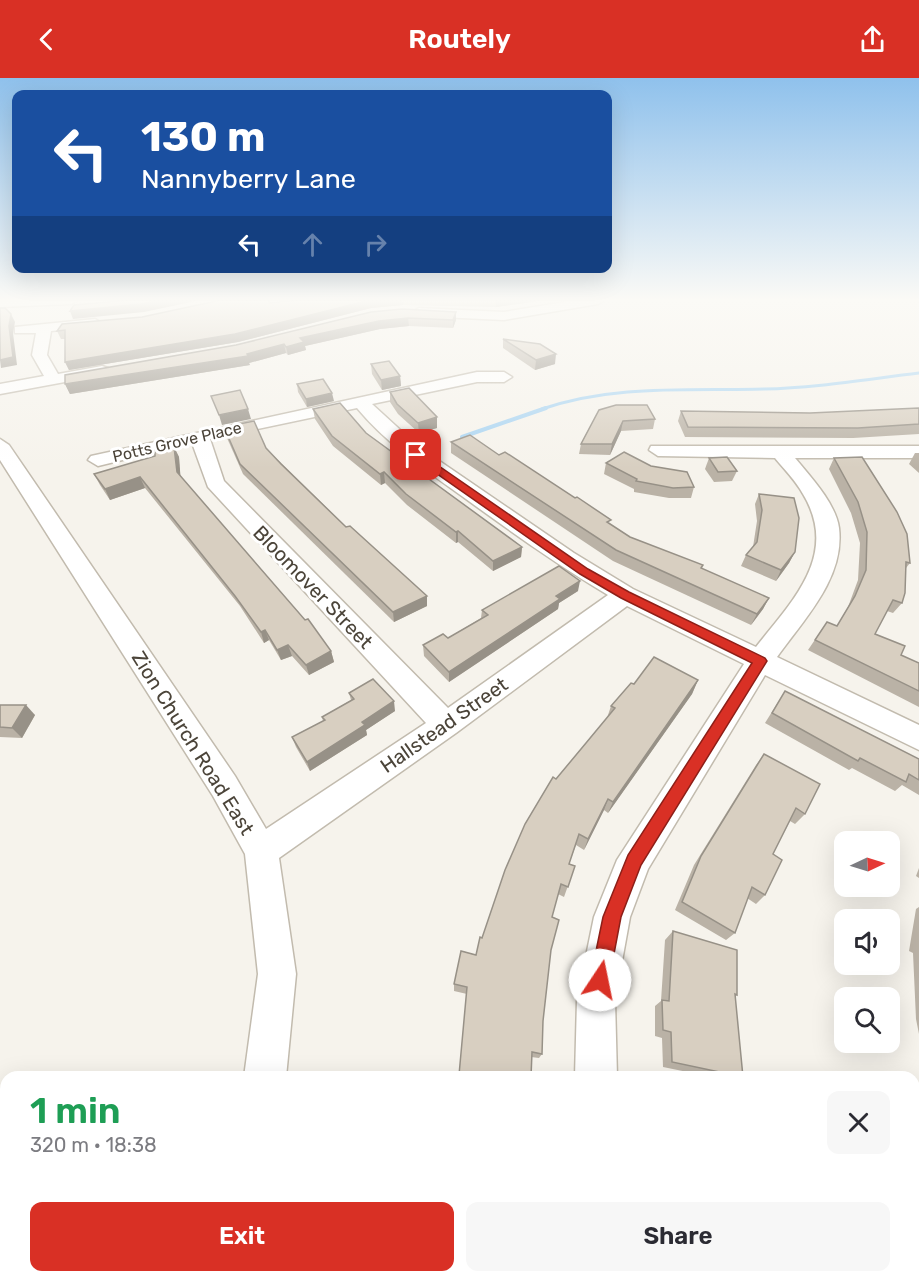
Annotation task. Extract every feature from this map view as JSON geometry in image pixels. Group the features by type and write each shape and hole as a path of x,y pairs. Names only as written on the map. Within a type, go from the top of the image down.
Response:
{"street":[{"path":"38,356 54,379"},
{"path":"0,389 112,369"},
{"name":"Potts Grove Place","path":"98,460 200,435 477,377 504,377"},
{"path":"361,402 381,428 416,455 575,566 625,595 919,738"},
{"name":"Bloomover Street","path":"200,435 204,455 215,483 446,725"},
{"name":"Zion Church Road East","path":"0,445 224,786 261,851 277,974 266,1071"},
{"path":"658,450 781,453 919,452"},
{"path":"596,1071 596,1000 612,917 634,860 760,661 812,591 826,562 828,526 813,493 781,453"},
{"name":"Hallstead Street","path":"261,851 446,725 625,595"}],"building":[{"path":"0,356 13,356 13,357 0,360"},
{"path":"65,356 100,356 65,362"},
{"path":"172,356 247,356 65,384 65,375"},
{"path":"530,356 549,356 536,360"},
{"path":"389,361 400,376 381,380 371,364"},
{"path":"323,379 332,393 306,399 297,384"},
{"path":"409,388 437,417 418,423 397,404 390,392"},
{"path":"240,390 248,409 219,415 211,396"},
{"path":"340,403 366,433 522,547 493,561 458,531 456,532 406,494 384,472 380,474 332,436 313,409"},
{"path":"616,405 647,405 655,419 623,421 612,444 581,444 599,410"},
{"path":"919,408 919,424 858,428 688,427 681,411 810,413"},
{"path":"254,421 266,448 281,464 346,527 350,526 427,596 393,612 240,464 224,427"},
{"path":"470,435 499,455 505,452 575,498 577,497 611,520 607,522 630,537 703,565 701,568 769,598 757,614 616,550 451,442"},
{"path":"174,447 177,472 305,620 308,619 331,651 306,665 288,645 277,650 265,630 261,632 140,477 105,489 94,474 155,456 155,450"},
{"path":"624,452 651,466 687,472 694,487 673,488 636,481 637,479 606,463"},
{"path":"727,457 737,471 718,472 709,458"},
{"path":"862,457 897,512 907,534 910,563 906,562 905,593 902,603 893,600 875,634 905,646 901,655 919,663 919,691 815,640 827,622 837,626 855,596 866,570 867,532 858,502 834,458"},
{"path":"759,494 794,498 799,518 795,552 781,570 746,555 757,542 762,510"},
{"path":"559,566 580,581 556,596 560,599 449,672 423,645 443,634 448,638 488,615 482,610"},
{"path":"654,657 698,680 613,802 608,799 588,839 579,834 569,864 575,866 568,887 561,884 552,917 559,920 551,950 543,1021 542,1054 532,1052 531,1071 459,1071 467,987 454,984 461,951 476,955 480,937 482,938 505,870 525,824 553,777 556,779 615,708 611,706 631,683 634,684"},
{"path":"373,679 394,701 362,722 365,725 307,762 292,737 325,720 322,717 354,699 349,693"},
{"path":"785,691 919,759 919,780 909,774 906,782 860,758 858,761 772,713"},
{"path":"0,705 26,705 12,728 0,727"},
{"path":"764,754 820,784 805,814 796,808 773,854 782,860 765,895 752,887 735,933 682,902 701,856"},
{"path":"673,931 737,950 737,995 735,994 742,1071 715,1071 672,1062 671,1032 663,1030 662,1000 669,1001"}],"waterway":[{"path":"542,409 569,401 624,392 783,388 919,373"},
{"path":"462,437 546,408"}],"route":[{"path":"416,455 584,572 625,595 760,661 634,860 612,917 600,980"}]}
